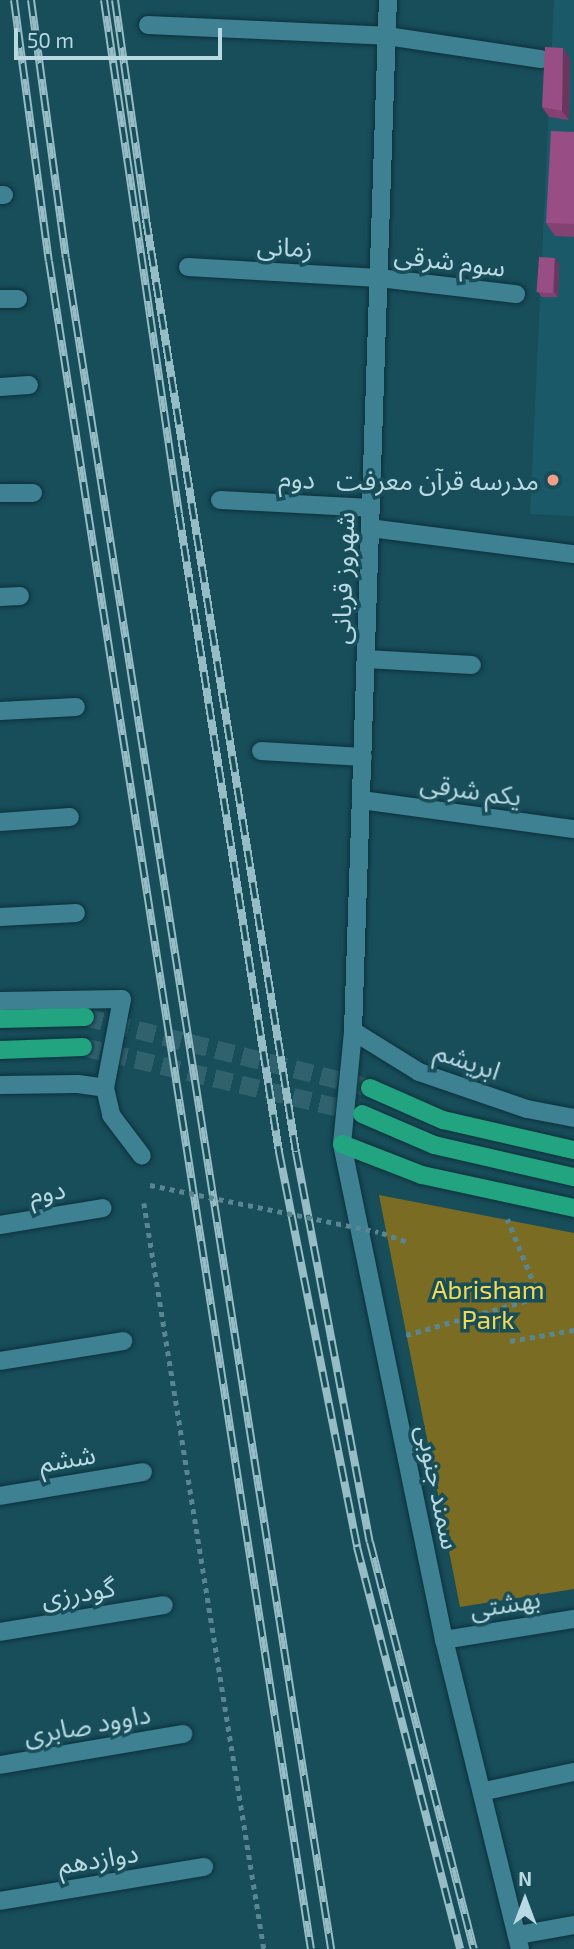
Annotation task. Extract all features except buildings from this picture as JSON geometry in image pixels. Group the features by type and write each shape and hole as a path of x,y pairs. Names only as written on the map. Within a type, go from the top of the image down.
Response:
{"main road":[{"path":"0,1019 85,1017"},
{"path":"0,1050 83,1047"},
{"path":"370,1088 443,1120 574,1150"},
{"path":"362,1114 434,1145 574,1177"},
{"path":"342,1144 422,1175 574,1208"}],"street":[{"name":"شهروز قربانی","path":"354,1031 388,0"},
{"path":"148,25 387,36 541,59"},
{"name":"زمانی","path":"188,267 379,278"},
{"name":"سوم شرقی","path":"379,278 516,294"},
{"path":"0,387 29,385"},
{"path":"0,494 33,492"},
{"name":"دوم","path":"220,500 371,508"},
{"path":"370,528 574,554"},
{"path":"0,597 20,596"},
{"path":"366,659 472,665"},
{"path":"0,711 76,707"},
{"path":"261,751 363,757"},
{"name":"یکم شرقی","path":"361,800 574,830"},
{"path":"0,822 70,817"},
{"path":"0,917 76,913"},
{"path":"0,1001 122,999 105,1088 111,1115 142,1156"},
{"name":"ابریشم","path":"354,1031 419,1072 527,1109 574,1118"},
{"name":"سمند جنوبی","path":"354,1031 342,1144 444,1640 485,1791 519,1942"},
{"path":"0,1085 78,1084 105,1088"},
{"name":"دوم","path":"0,1226 103,1208"},
{"path":"0,1361 123,1341"},
{"name":"ششم","path":"0,1496 143,1472"},
{"name":"گودرزی","path":"0,1632 164,1605"},
{"name":"بهشتی","path":"444,1640 574,1619"},
{"name":"داوود صابری","path":"0,1765 183,1734"},
{"path":"485,1791 574,1772"},
{"name":"دوازدهم","path":"0,1901 204,1867"},
{"path":"519,1942 574,1925"}],"path":[{"path":"150,1185 378,1232 408,1242"},
{"path":"144,1203 264,1949"},
{"path":"406,1335 539,1297 507,1219"},
{"path":"510,1341 574,1330"}],"shaded area":[{"path":"554,0 574,0 574,516 530,514"}],"green space":[{"name":"Abrisham Park","path":"379,1195 574,1233 574,1589 460,1607"}],"tunnel":[{"path":"85,1017 370,1088"},
{"path":"83,1047 359,1113"}],"railway":[{"path":"14,0 49,261 311,1949"},
{"path":"31,0 66,258 331,1949"},
{"path":"104,0 179,514 279,1152 357,1547 460,1949"},
{"path":"115,0 146,219 296,1152 370,1542 474,1949"}],"place":[{"name":"مدرسه قرآن معرفت","path":"553,480"}]}
